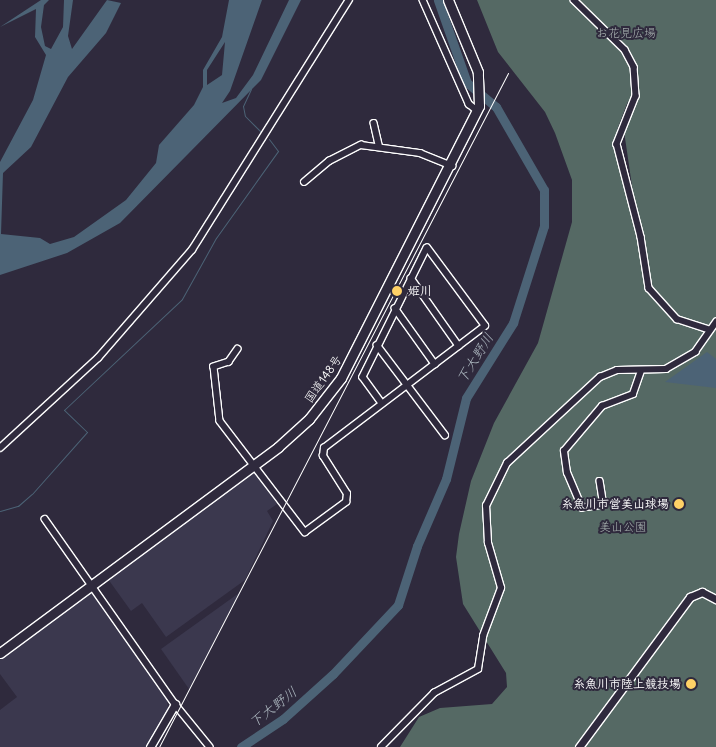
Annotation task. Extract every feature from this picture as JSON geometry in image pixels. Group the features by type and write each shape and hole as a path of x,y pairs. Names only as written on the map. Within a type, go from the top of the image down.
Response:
{"highway":[{"name":"国道148号","path":"0,653 253,466 309,419 341,378 452,166 478,111 481,90 448,0"}],"street":[{"path":"0,448 98,358 192,250 304,78 349,0"},
{"path":"423,0 469,104 478,111"},
{"path":"574,0 626,50 634,67 636,96 617,144 641,237 649,288 676,319 708,329"},
{"path":"374,122 379,145"},
{"path":"304,182 334,158 361,145 379,145 420,153 452,166"},
{"path":"238,349 229,362 214,367 216,404 220,420 300,530 312,530 346,502 347,494 322,456 324,448 485,326 427,248 376,345 363,377 382,404"},
{"path":"411,278 459,346"},
{"path":"395,308 435,364"},
{"path":"381,747 434,693 478,670 483,636 501,588 485,515 501,472 600,377 617,370 641,371 666,368 683,360 695,352 708,329 716,322"},
{"path":"376,345 444,435"},
{"path":"600,481 604,505 582,508 564,465 565,448 610,400 633,394 641,371"},
{"path":"45,519 175,704 210,747"},
{"path":"579,747 690,597 702,592 716,599"},
{"path":"150,747 175,704"}],"shaded area":[{"path":"253,470 277,504 267,511 273,521 245,580 166,637 142,603 131,611 108,579"},
{"path":"90,588 167,699 168,709 146,747 0,747 0,710 17,697 0,674 0,659"},
{"path":"239,593 189,689 161,649"}],"green space":[{"path":"477,0 571,0 585,15 578,0 716,0 716,747 400,747 419,717 440,708 492,704 507,687 506,673 463,604 456,557 459,534 471,481 494,423 538,343 572,222 572,180 555,133 545,112 498,52","holes":["628,101 624,131 640,241 616,153 617,130"]}],"water":[{"path":"41,0 49,0 44,5 41,27 45,46 51,49 63,27 64,0 73,0 68,36 72,49 107,0 121,3 106,33 68,77 31,147 3,173 1,234 40,238 50,244 74,237 126,200 156,163 159,145 194,105 203,87 203,70 222,37 229,0 262,0 230,91 222,103 236,98 253,75 289,0 301,0 261,80 120,223 67,253 0,275 0,162 33,100 46,55 35,37 36,9 0,27","holes":["225,42 222,75 207,85 207,70"]},
{"path":"707,352 716,359 716,388 665,382"}],"waterway":[{"name":"下大野川","path":"241,747 283,719 333,674 398,605 417,546 446,479 466,398 513,323 544,226 544,190 496,107 467,83 438,0"},
{"path":"251,89 243,106 245,116 262,133"},
{"path":"0,511 18,506 32,494 87,432 64,410 182,299 216,238 278,151 269,139"}],"railway":[{"path":"159,747 508,73"}],"place":[{"name":"姫川","path":"397,291"},
{"name":"糸魚川市営美山球場","path":"679,504"},
{"name":"糸魚川市陸上競技場","path":"691,684"}],"park label":[{"name":"お花見広場","path":"626,33"},
{"name":"美山公園","path":"623,527"}]}
